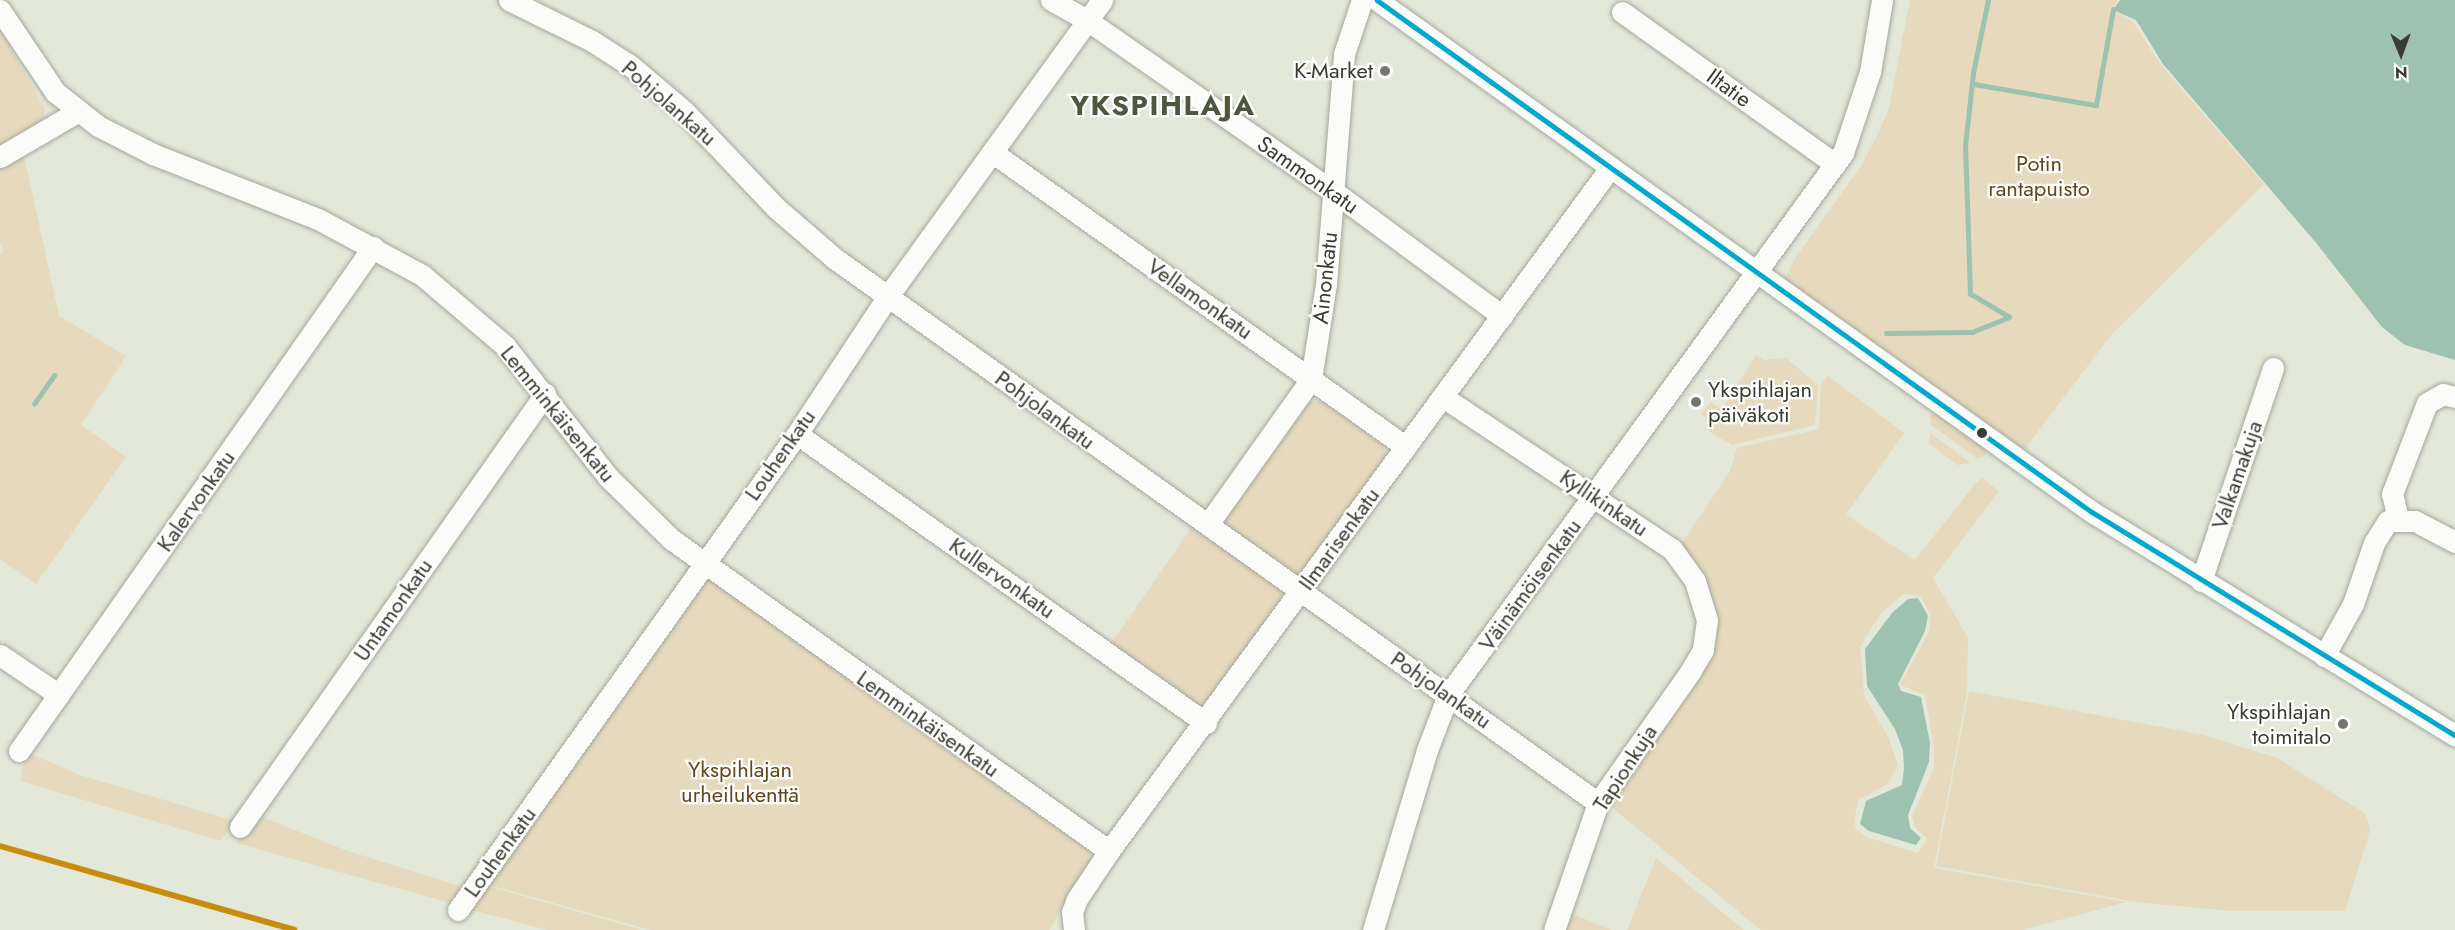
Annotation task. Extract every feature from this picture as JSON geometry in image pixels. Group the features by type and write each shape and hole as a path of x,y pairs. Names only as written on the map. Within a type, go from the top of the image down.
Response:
{"street":[{"name":"Pohjolankatu","path":"509,0 592,41 631,66 685,112 798,228 888,296 1598,803"},
{"name":"Sammonkatu","path":"1050,0 1087,20 1334,192 1502,316"},
{"name":"Louhenkatu","path":"458,910 797,434 888,296 1102,0"},
{"name":"Ainonkatu","path":"1311,379 1326,284 1344,54 1362,0"},
{"path":"1377,0 1756,274 2092,512 2455,735"},
{"name":"Väinämöisenkatu","path":"1373,930 1433,729 1448,695 1595,497 1835,164 1858,114 1882,0"},
{"name":"Lemminkäisenkatu","path":"0,10 36,68 77,112 136,147 276,200 422,275 505,346 608,477 642,513 702,565 1109,851"},
{"name":"Iltatie","path":"1623,12 1835,164"},
{"path":"0,157 77,112"},
{"name":"Vellamonkatu","path":"992,152 1406,447"},
{"name":"Ilmarisenkatu","path":"1073,921 1080,893 1109,851 1206,723 1610,168"},
{"name":"Kalervonkatu","path":"19,751 373,248"},
{"name":"Valkamakuja","path":"2201,581 2273,368"},
{"path":"1208,524 1311,379"},
{"name":"Untamonkatu","path":"240,827 545,394"},
{"path":"2398,519 2392,494 2427,402 2443,394 2455,397"},
{"name":"Kyllikinkatu","path":"1443,397 1671,549 1686,565 1707,620 1703,650"},
{"name":"Kullervonkatu","path":"797,434 1206,723"},
{"path":"2324,656 2353,604 2380,528 2388,521 2398,519 2415,521 2455,542"},
{"name":"Tapionkuja","path":"1554,930 1598,803 1703,650"},
{"path":"0,655 59,695"}],"green space":[{"name":"Potin rantapuisto","path":"1910,0 2118,0 2113,10 2133,22 2161,65 2264,184 2111,335 2021,454 1782,284 1796,257 1861,166 1880,130 1889,108"},
{"path":"0,29 45,109 42,123 0,147"},
{"path":"23,151 59,316 126,356 81,425 126,457 36,584 0,559 0,254 4,251 0,244 0,164"},
{"path":"1756,355 1764,360 1786,358 1818,385 1815,425 1732,445 1707,430 1712,422 1701,414 1711,402 1722,410"},
{"path":"1828,376 1904,433 1846,515 1915,560 1982,478 1999,491 1933,578 1968,638 1967,692 1934,868 2126,902 2023,930 1761,930 1604,801 1708,656 1680,546 1730,471 1737,448 1819,429 1821,385","holes":["1904,594 1920,596 1931,615 1928,634 1900,685 1925,695 1934,747 1934,767 1912,817 1916,828 1927,839 1918,853 1867,837 1856,829 1854,822 1858,800 1888,784 1898,765 1888,737 1864,695 1860,647 1881,613"]},
{"path":"1302,402 1329,402 1383,441 1386,461 1304,573 1288,574 1222,527 1221,515"},
{"path":"1938,414 1986,448 1986,455 1978,459 1931,425 1930,415"},
{"path":"1930,433 1969,463 1957,465 1929,443"},
{"path":"1194,524 1279,586 1284,601 1202,711 1110,645"},
{"name":"Ykspihlajan urheilukenttä","path":"705,575 1088,846 1091,862 1049,930 650,930 486,884"},
{"path":"1969,691 2204,735 2277,758 2366,814 2370,830 2345,911 2231,911 2136,902 1936,866"},
{"path":"26,752 83,776 235,821 221,841 20,781"},
{"path":"257,815 345,850 466,888 454,904 236,843 244,828 252,830"},
{"path":"1656,858 1744,930 1627,930"},
{"path":"484,885 642,930 547,930 465,908"},
{"path":"1566,911 1611,930 1559,930"}],"shaded area":[{"path":"2120,0 2455,0 2455,360 2405,345 2382,327 2317,244 2163,64 2136,20 2113,10"},
{"path":"1918,598 1928,616 1925,631 1898,684 1901,691 1921,697 1930,743 1929,762 1908,815 1910,828 1921,838 1916,845 1869,831 1860,824 1866,801 1902,785 1904,768 1903,750 1895,729 1867,686 1865,649 1892,613 1908,599"}],"waterway":[{"path":"1886,333 1972,332 2009,317 1970,294 1965,146 1973,73 1988,0"},
{"path":"1974,84 2096,105 2113,10"},
{"path":"34,404 54,375"}],"transit line":[{"path":"1377,0 2092,512 2455,735"},
{"path":"0,846 294,930"}],"place":[{"name":"K-Market","path":"1385,71"},
{"name":"Ykspihlajan päiväkoti","path":"1696,402"},
{"name":"Ykspihlajan toimitalo","path":"2343,724"}],"district":[{"name":"YKSPIHLAJA","path":"1163,106"}]}
